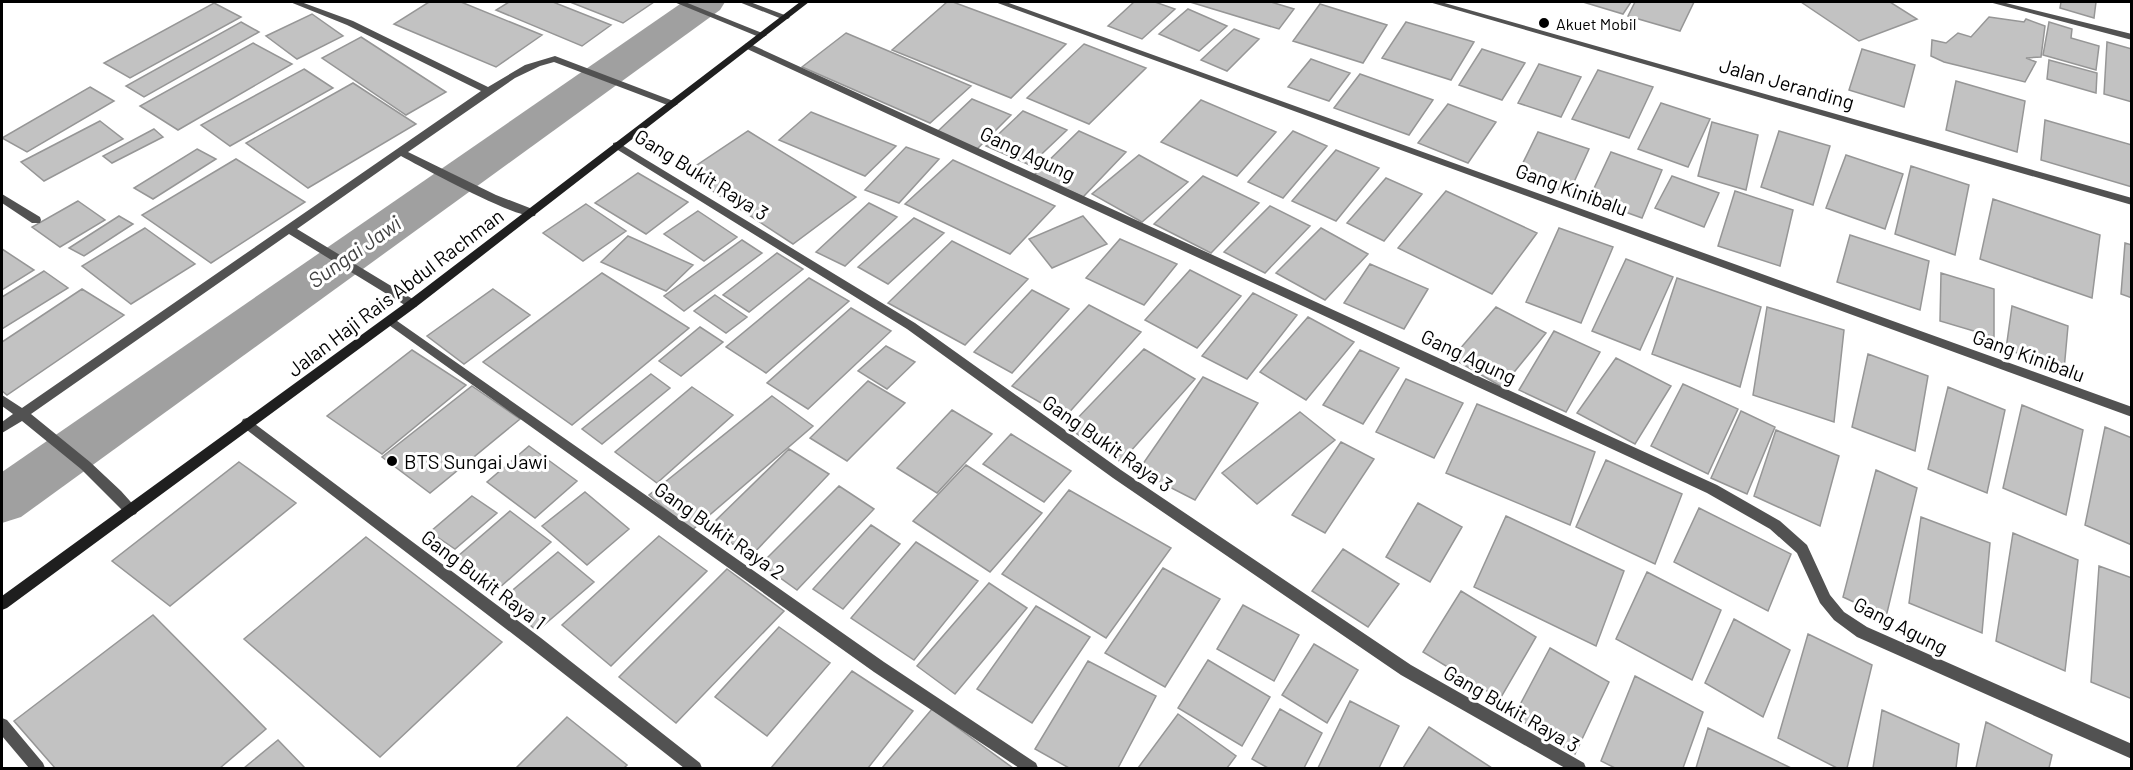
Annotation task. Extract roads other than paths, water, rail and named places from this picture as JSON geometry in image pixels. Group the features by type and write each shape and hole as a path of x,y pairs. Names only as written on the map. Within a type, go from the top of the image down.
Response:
{"street":[{"path":"294,2 350,23 488,91"},
{"path":"679,2 762,35"},
{"path":"743,2 785,17"},
{"name":"Jalan Haji Rais Abdul Rachman","path":"2,604 412,304 805,2"},
{"name":"Gang Kinibalu","path":"999,2 2132,412"},
{"name":"Jalan Jeranding","path":"1433,2 2132,202"},
{"path":"1993,2 2132,37"},
{"name":"Gang Agung","path":"748,46 1712,489 1775,525 1802,549 1825,599 1839,616 1862,632 2132,752"},
{"path":"2,428 522,69 542,61 555,59 673,104"},
{"name":"Gang Bukit Raya 3","path":"617,145 911,326 1117,474 1406,670 1579,768"},
{"path":"400,152 492,198 531,213"},
{"path":"2,198 36,220"},
{"path":"289,229 412,304"},
{"name":"Gang Bukit Raya 2","path":"390,320 879,666 1031,768"},
{"path":"2,400 44,430 111,488 131,510"},
{"name":"Gang Bukit Raya 1","path":"247,423 536,642 695,768"},
{"path":"2,725 38,768"}],"waterway":[{"name":"Sungai Jawi","path":"2,501 707,2"}],"place":[{"name":"Akuet Mobil","path":"1544,23"},
{"name":"BTS Sungai Jawi","path":"392,461"}]}
